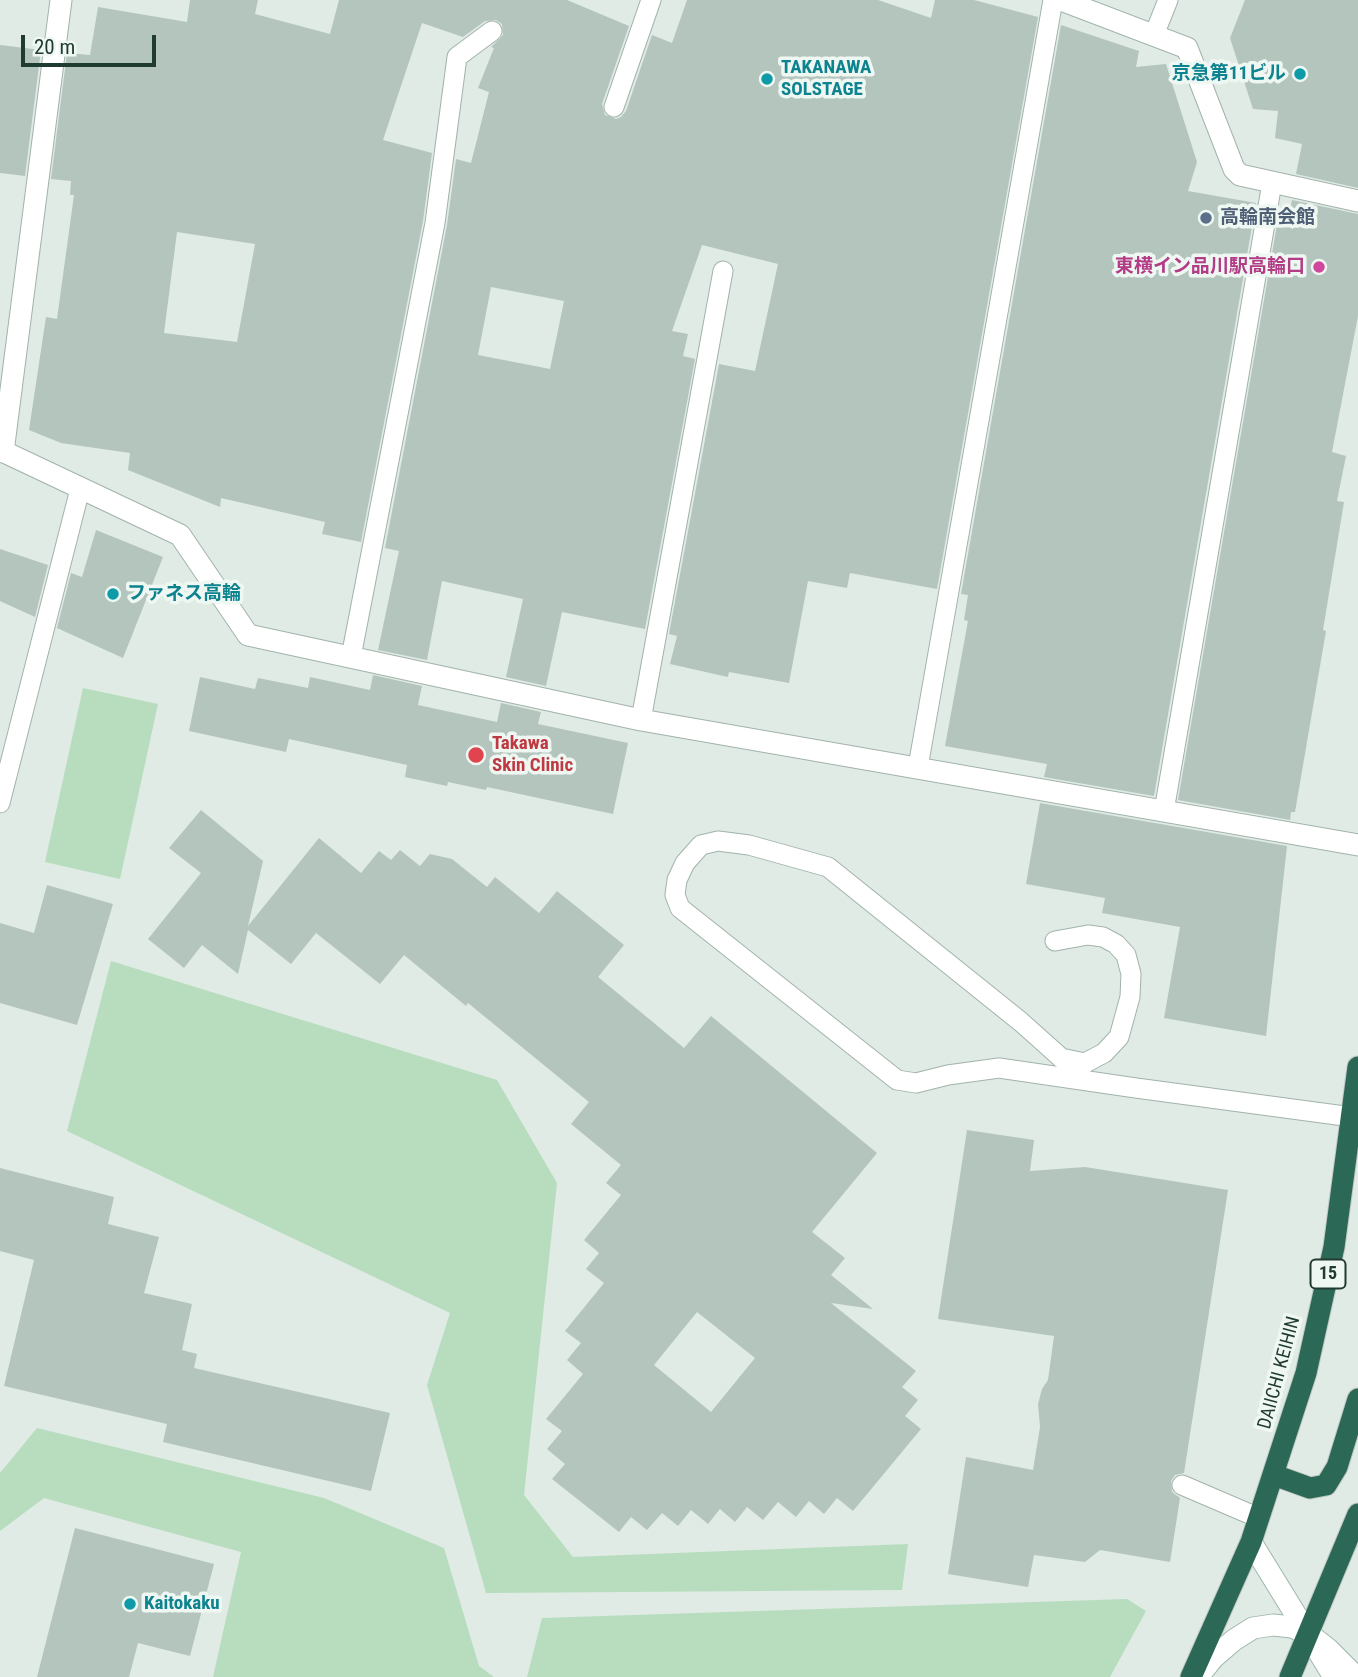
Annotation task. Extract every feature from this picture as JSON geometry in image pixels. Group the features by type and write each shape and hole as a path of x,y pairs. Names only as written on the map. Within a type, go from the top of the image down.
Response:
{"highway":[{"name":"DAIICHI KEIHIN","path":"1191,1677 1251,1542 1306,1373 1335,1247 1358,1067"},
{"path":"1274,1475 1310,1488 1326,1485 1337,1467 1358,1399"},
{"path":"1290,1677 1358,1514"}],"street":[{"path":"61,0 1,451 180,535 248,635 641,720 1358,845"},
{"path":"1062,0 1187,48 1234,169 1240,175 1358,201"},
{"path":"1251,1542 1334,1677"},
{"path":"1198,1677 1213,1658 1234,1640 1253,1628 1273,1625 1292,1627 1309,1634 1356,1677"}],"lane":[{"path":"614,107 651,0"},
{"path":"918,767 1053,0"},
{"path":"1154,35 1167,0"},
{"path":"351,657 435,223 457,57 492,31"},
{"path":"1164,811 1272,183"},
{"path":"641,720 723,271"},
{"path":"0,803 80,489"},
{"path":"1087,1081 1021,1022 828,867 749,845 718,841 701,845 685,863 677,880 675,895 680,908 897,1080 916,1083 948,1075 999,1068 1087,1081 1352,1116"},
{"path":"1055,942 1087,935 1103,937 1116,944 1126,955 1130,974 1130,998 1119,1037 1104,1054 1085,1063 1060,1058"},
{"path":"1182,1485 1259,1518"}],"green space":[{"path":"83,688 158,704 120,879 45,862"},
{"path":"111,961 497,1080 557,1183 524,1495 573,1557 908,1544 902,1590 486,1593 427,1385 450,1313 67,1131"},
{"path":"37,1428 324,1498 444,1548 479,1666 494,1677 213,1677 241,1552 44,1498 0,1531 0,1473"},
{"path":"1127,1599 1146,1611 1110,1677 527,1677 542,1618"}],"building":[{"path":"190,0 258,0 255,14 330,34 339,0 567,0 629,26 602,104 605,115 616,119 626,111 652,35 672,43 687,0 878,0 931,18 935,0 974,0 1038,17 937,589 850,573 847,588 808,581 789,683 729,672 728,677 670,664 677,636 669,634 719,364 755,371 778,264 702,245 672,331 688,334 683,356 695,359 645,629 562,612 546,686 506,677 523,599 442,581 427,660 378,650 399,551 385,548 447,225 456,159 471,163 489,92 478,88 494,48 491,47 503,35 502,24 496,20 485,21 463,37 422,23 383,140 432,153 423,221 361,542 322,534 325,522 221,498 220,507 128,470 130,453 61,443 29,430 46,317 57,319 74,195 70,195 71,181 51,179 67,53 90,55 98,7 187,22","holes":["177,232 255,244 237,342 164,333","491,287 564,301 550,369 478,355"]},
{"name":"京急第11ビル","path":"1245,0 1358,0 1358,188 1296,174 1302,144 1275,138 1278,111 1253,109 1230,38"},
{"path":"1061,25 1139,51 1136,67 1166,64 1197,162 1188,191 1256,203 1154,796 1044,777 1047,764 945,746 968,621 964,620 968,595 961,594"},
{"path":"0,45 41,50 25,176 0,173"},
{"path":"1292,200 1358,214 1358,316 1332,452 1346,456 1337,501 1344,502 1323,630 1326,631 1295,812 1291,812 1290,820 1178,800 1280,207 1290,209"},
{"name":"ファネス高輪","path":"96,530 163,557 123,658 57,628 71,573 82,577"},
{"path":"0,549 48,565 35,617 0,601"},
{"path":"373,675 422,686 418,705 497,722 501,703 541,712 538,724 628,743 613,814 487,787 486,790 448,782 447,786 405,777 407,765 289,739 286,752 189,731 200,677 255,689 258,678 308,688 310,677 370,690"},
{"path":"1040,803 1287,846 1266,1036 1164,1018 1180,927 1102,913 1105,898 1026,884"},
{"path":"201,810 263,861 248,926 319,838 361,873 379,851 391,860 400,850 420,866 430,854 452,859 487,887 495,877 539,913 557,891 624,945 598,977 684,1048 711,1016 877,1153 812,1232 845,1258 831,1275 873,1309 831,1303 916,1371 902,1387 918,1400 905,1416 921,1429 853,1511 837,1498 824,1514 809,1501 796,1517 778,1502 763,1520 747,1507 735,1522 720,1509 708,1524 691,1510 678,1526 662,1513 647,1530 631,1517 619,1532 552,1479 565,1464 547,1449 562,1431 546,1419 583,1374 567,1360 581,1343 565,1331 604,1283 586,1269 599,1253 584,1240 621,1195 606,1183 621,1165 571,1124 589,1102 468,1003 466,1006 404,955 380,984 316,933 291,964 248,930 238,974 202,945 184,968 148,939 201,873 169,848","holes":["697,1312 755,1358 711,1412 654,1365"]},
{"path":"47,885 113,904 77,1025 0,1003 0,923 34,933"},
{"path":"967,1130 1034,1140 1030,1171 1085,1167 1228,1190 1184,1473 1175,1475 1171,1481 1172,1492 1180,1498 1170,1562 1100,1550 1085,1562 1034,1555 1028,1587 948,1574 966,1457 1033,1470 1040,1427 1038,1404 1048,1380 1054,1336 938,1319"},
{"path":"0,1168 114,1197 108,1224 159,1237 144,1293 192,1304 182,1350 197,1354 194,1368 390,1413 371,1491 163,1442 167,1424 4,1386 34,1260 0,1251"},
{"name":"Kaitokaku","path":"75,1528 214,1564 190,1656 138,1643 129,1677 37,1677"}],"place":[{"name":"京急第11ビル","path":"1300,74"},
{"name":"TAKANAWA SOLSTAGE","path":"767,79"},
{"name":"高輪南会館","path":"1206,218"},
{"name":"東横イン品川駅高輪口","path":"1319,267"},
{"name":"ファネス高輪","path":"113,594"},
{"name":"Takawa Skin Clinic","path":"476,755"},
{"name":"Kaitokaku","path":"130,1604"}]}
